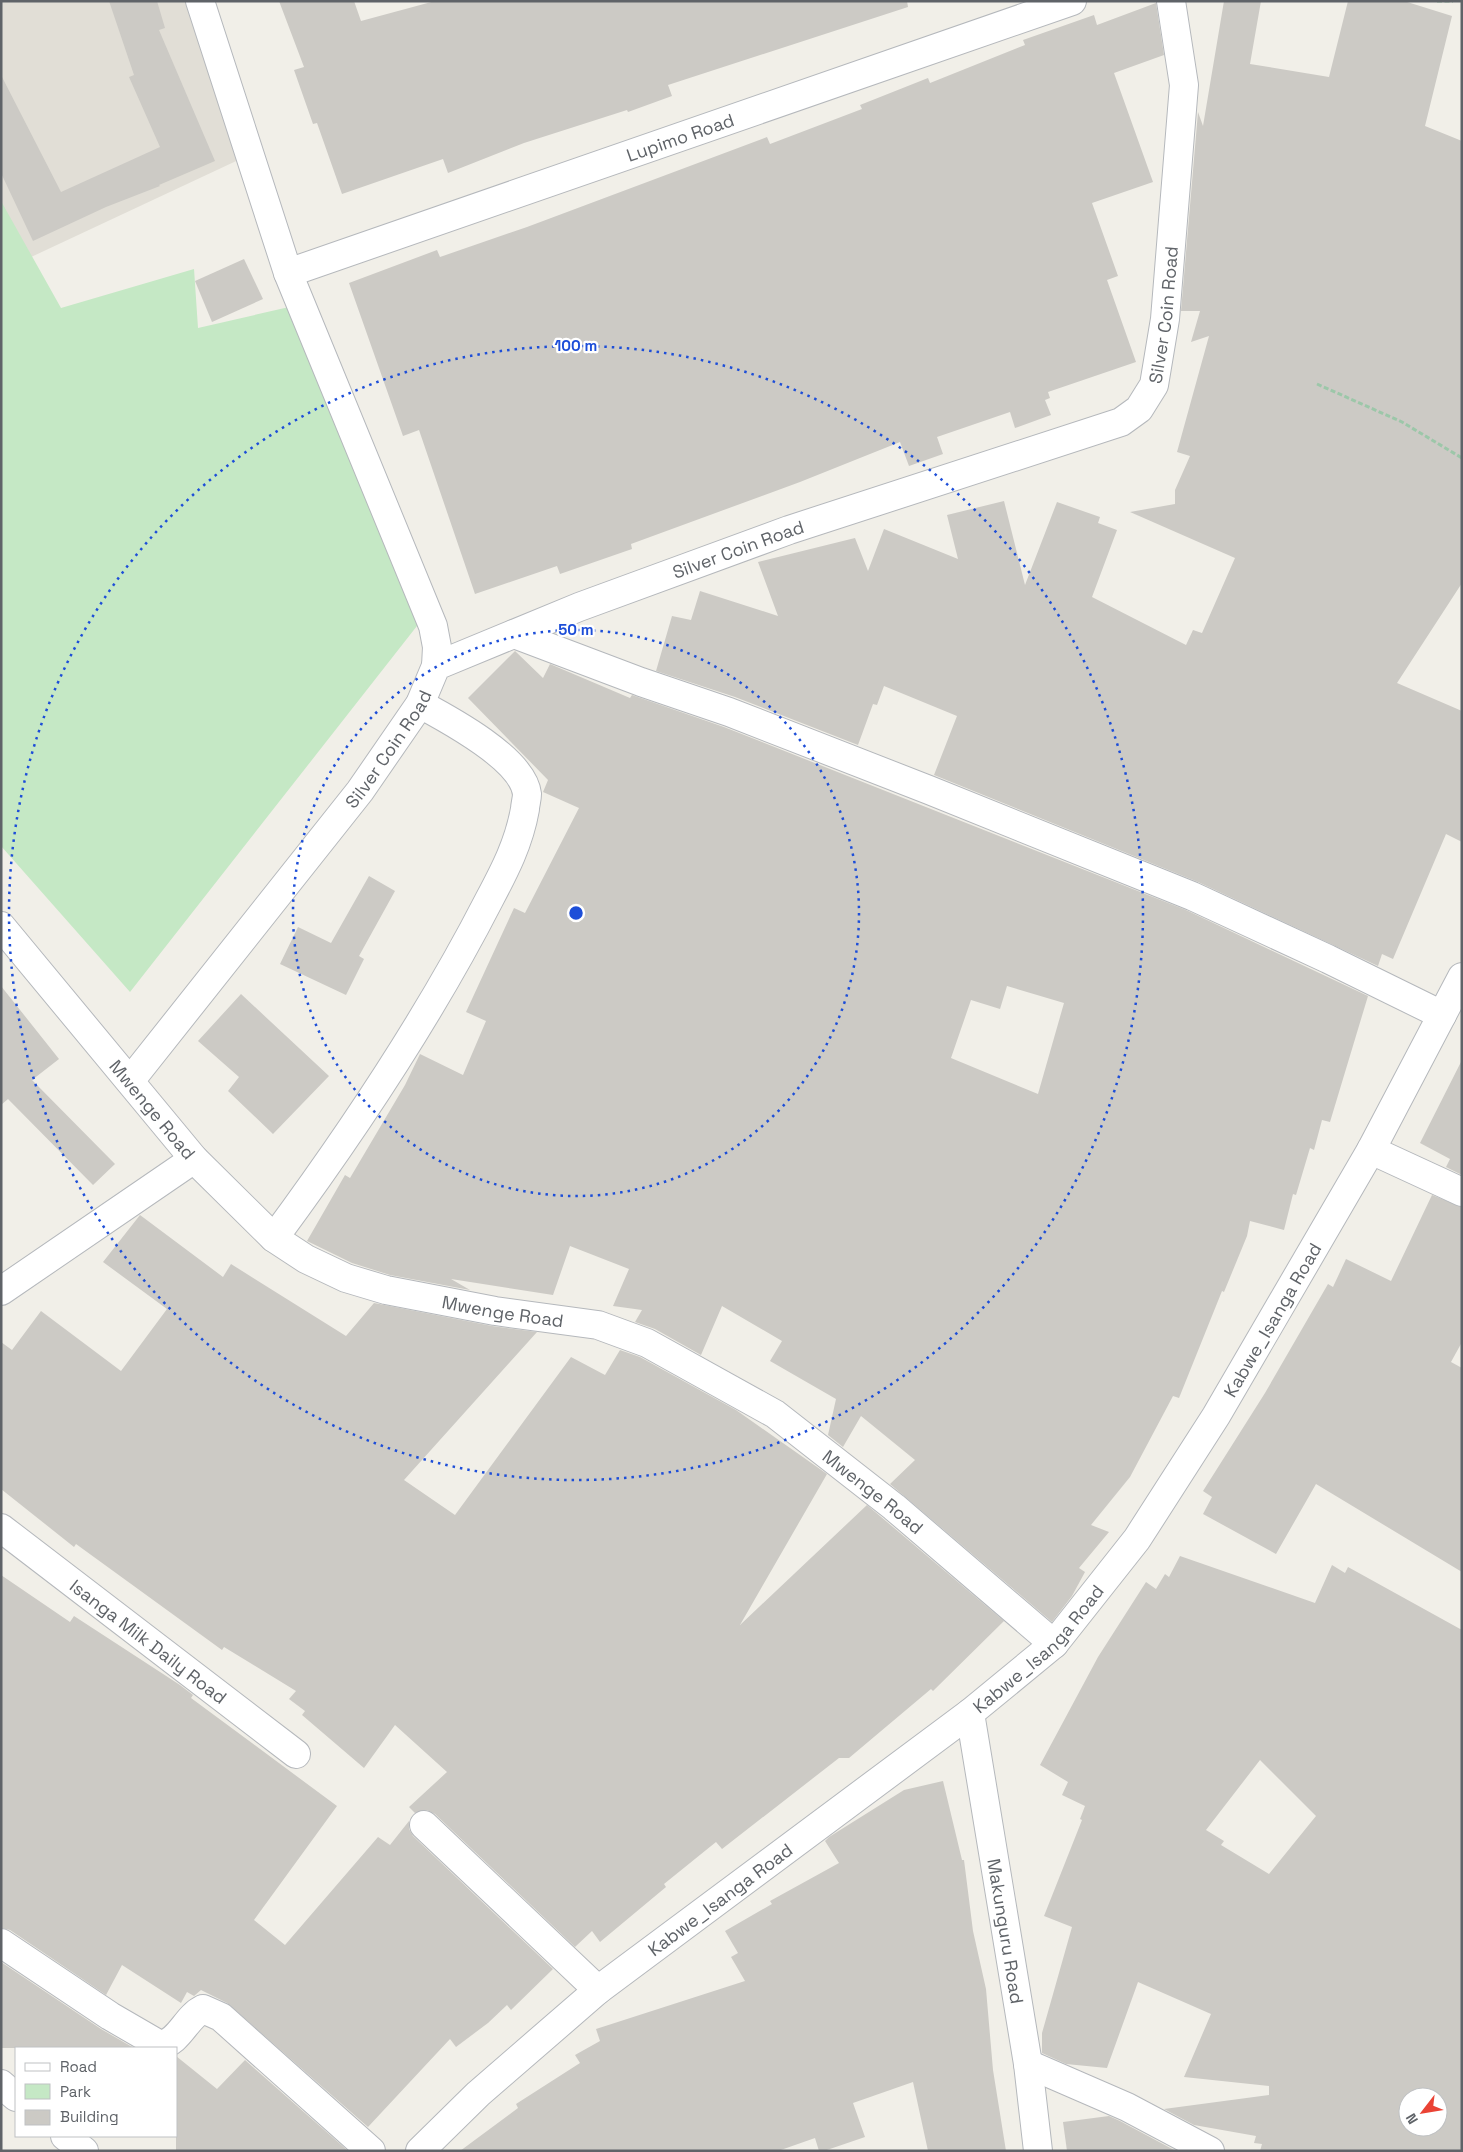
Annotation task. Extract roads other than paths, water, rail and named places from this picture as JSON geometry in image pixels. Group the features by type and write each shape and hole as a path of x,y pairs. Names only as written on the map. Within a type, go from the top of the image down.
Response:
{"street":[{"path":"200,1 288,273 427,611 437,647 436,666"},
{"name":"Lupimo Road","path":"288,273 1072,1"},
{"name":"Silver Coin Road","path":"130,1080 360,791 420,704 436,666 579,607 789,530 1121,422 1139,409 1154,385 1165,319 1178,168 1184,85 1171,1"},
{"path":"514,634 811,744 1192,896 1328,959 1442,1015"},
{"path":"274,1238 325,1170 422,1019 467,944 512,856 522,827 527,794 515,770 473,734 420,704"},
{"name":"Mwenge Road","path":"1,926 194,1159 274,1238 306,1260 338,1275 378,1288 495,1311 598,1326 647,1342 775,1414 894,1507 1054,1644"},
{"name":"Kabwe_Isanga Road","path":"420,2151 478,2094 598,1990 970,1713 1054,1644 1137,1539 1216,1416 1371,1150 1462,977"},
{"path":"1371,1150 1462,1192"},
{"path":"1,1291 194,1159"},
{"name":"Isanga Milk Daily Road","path":"1,1528 296,1754"},
{"name":"Makunguru Road","path":"970,1713 1028,2064 1038,2151"},
{"path":"424,1825 598,1990"},
{"path":"1,1943 117,2020 160,2045 171,2042 195,2012 203,2009 221,2017 371,2151"},
{"path":"1028,2064 1127,2107 1210,2151"},
{"path":"1,2084 15,2096"},
{"path":"66,2137 84,2151"}]}
